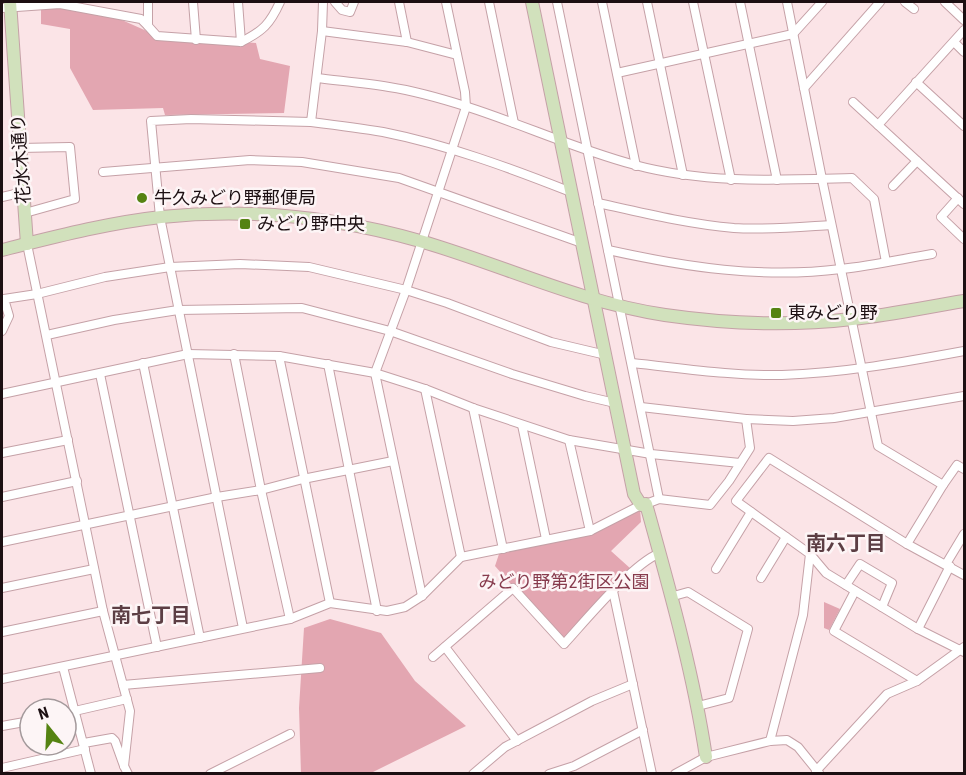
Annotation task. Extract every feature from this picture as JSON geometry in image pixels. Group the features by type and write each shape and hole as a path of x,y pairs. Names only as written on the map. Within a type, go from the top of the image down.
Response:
{"street":[{"path":"105,2 106,12"},
{"path":"147,2 148,26"},
{"path":"193,2 196,40"},
{"path":"238,2 241,42"},
{"path":"7,5 60,3 141,19 158,36 241,42 255,35 272,20 280,2"},
{"path":"310,122 317,78 323,2"},
{"path":"335,2 342,10 350,12 354,2"},
{"path":"399,2 407,42"},
{"path":"422,596 375,374 406,290 466,107 446,2"},
{"path":"489,2 514,123"},
{"path":"532,2 634,494 643,504 660,553 698,706 706,757"},
{"path":"557,2 659,499"},
{"path":"602,2 636,166"},
{"path":"647,2 683,175"},
{"path":"693,2 731,180"},
{"path":"740,2 777,180"},
{"path":"787,2 840,270 878,446 943,485"},
{"path":"617,73 793,34 822,2"},
{"path":"804,88 880,2"},
{"path":"905,2 914,9"},
{"path":"945,2 964,21"},
{"name":"花水木通り","path":"7,5 21,148 27,244"},
{"path":"878,125 964,30"},
{"path":"322,31 407,42 457,56"},
{"path":"954,42 964,52"},
{"path":"317,78 391,87 466,107 636,166 683,175 731,180 852,178 874,199 886,262"},
{"path":"916,82 964,126"},
{"path":"853,102 961,201 941,217 964,239"},
{"path":"243,628 160,217 151,121 191,119 310,122 384,132 500,165 571,192"},
{"path":"21,148 70,147 75,199 25,213"},
{"path":"103,172 250,160 302,162 399,178 582,243"},
{"path":"893,186 918,161"},
{"path":"2,197 24,192"},
{"path":"598,203 657,217 736,228 831,225"},
{"path":"2,250 115,224 160,217 263,214 339,222 421,241 557,289 620,306 674,316 780,323 851,319 964,301"},
{"path":"27,244 103,611 130,711 126,770"},
{"path":"608,250 661,262 726,271 773,273 840,270 932,254"},
{"path":"2,331 9,316 3,299 37,294 105,277 170,267 240,264 309,267 406,290 551,342 606,355"},
{"path":"47,335 114,320 178,310 302,308 390,331 512,374 615,403"},
{"path":"632,363 782,375 862,368 964,351"},
{"path":"2,394 188,354 279,356 375,374 425,389 473,408 569,440 651,454 740,463"},
{"path":"234,354 290,619"},
{"path":"279,356 330,603"},
{"path":"143,363 200,638"},
{"path":"328,364 377,611"},
{"path":"100,374 157,647"},
{"path":"425,389 461,557"},
{"path":"641,407 793,421 870,413 964,396"},
{"path":"473,408 503,549"},
{"path":"2,679 290,619 330,603 377,611 405,607 422,596 461,557 590,531 643,504 659,499 710,505 729,482 750,448 746,418"},
{"path":"522,425 546,539"},
{"path":"2,453 68,440"},
{"path":"569,440 590,531"},
{"path":"963,650 918,629 826,573 810,554 736,501 769,458 907,544 964,575"},
{"path":"2,542 393,461"},
{"path":"907,544 957,465 964,469"},
{"path":"2,496 77,481"},
{"path":"716,569 751,512"},
{"path":"918,629 964,534"},
{"path":"760,578 786,537"},
{"path":"433,657 513,588 564,644 613,591 649,557 660,553"},
{"path":"770,741 803,615 810,554"},
{"path":"846,585 860,564 892,583 882,607"},
{"path":"2,588 94,568"},
{"path":"613,591 652,774"},
{"path":"855,591 834,631 917,681"},
{"path":"670,597 688,592 748,629 729,699 698,706"},
{"path":"2,632 103,611"},
{"path":"445,647 517,741"},
{"path":"675,774 706,757 770,741 787,740 798,747 818,772 887,694 917,681 963,650"},
{"path":"63,667 68,697"},
{"path":"123,686 320,668"},
{"path":"473,774 505,747 592,701 633,684"},
{"path":"78,710 126,699"},
{"path":"2,726 18,723"},
{"path":"78,729 85,746 91,774"},
{"path":"549,774 574,766 643,730"},
{"path":"210,774 290,734"},
{"path":"2,768 112,738 126,770"}],"green space":[{"path":"41,7 67,7 106,13 158,36 256,43 260,59 290,66 284,113 165,115 163,108 93,110 70,68 70,29 41,24"},
{"name":"みどり野第2街区公園","path":"640,509 641,522 611,551 631,569 562,642 495,566 499,554 570,539"},
{"path":"824,602 840,609 829,630 824,628"},
{"path":"330,619 381,633 415,681 466,726 371,773 301,774 299,708 304,628"}],"place":[{"name":"牛久みどり野郵便局","path":"142,198"},
{"name":"みどり野中央","path":"245,224"},
{"name":"東みどり野","path":"776,313"}],"district":[{"name":"南六丁目","path":"846,543"},
{"name":"南七丁目","path":"151,615"}]}
